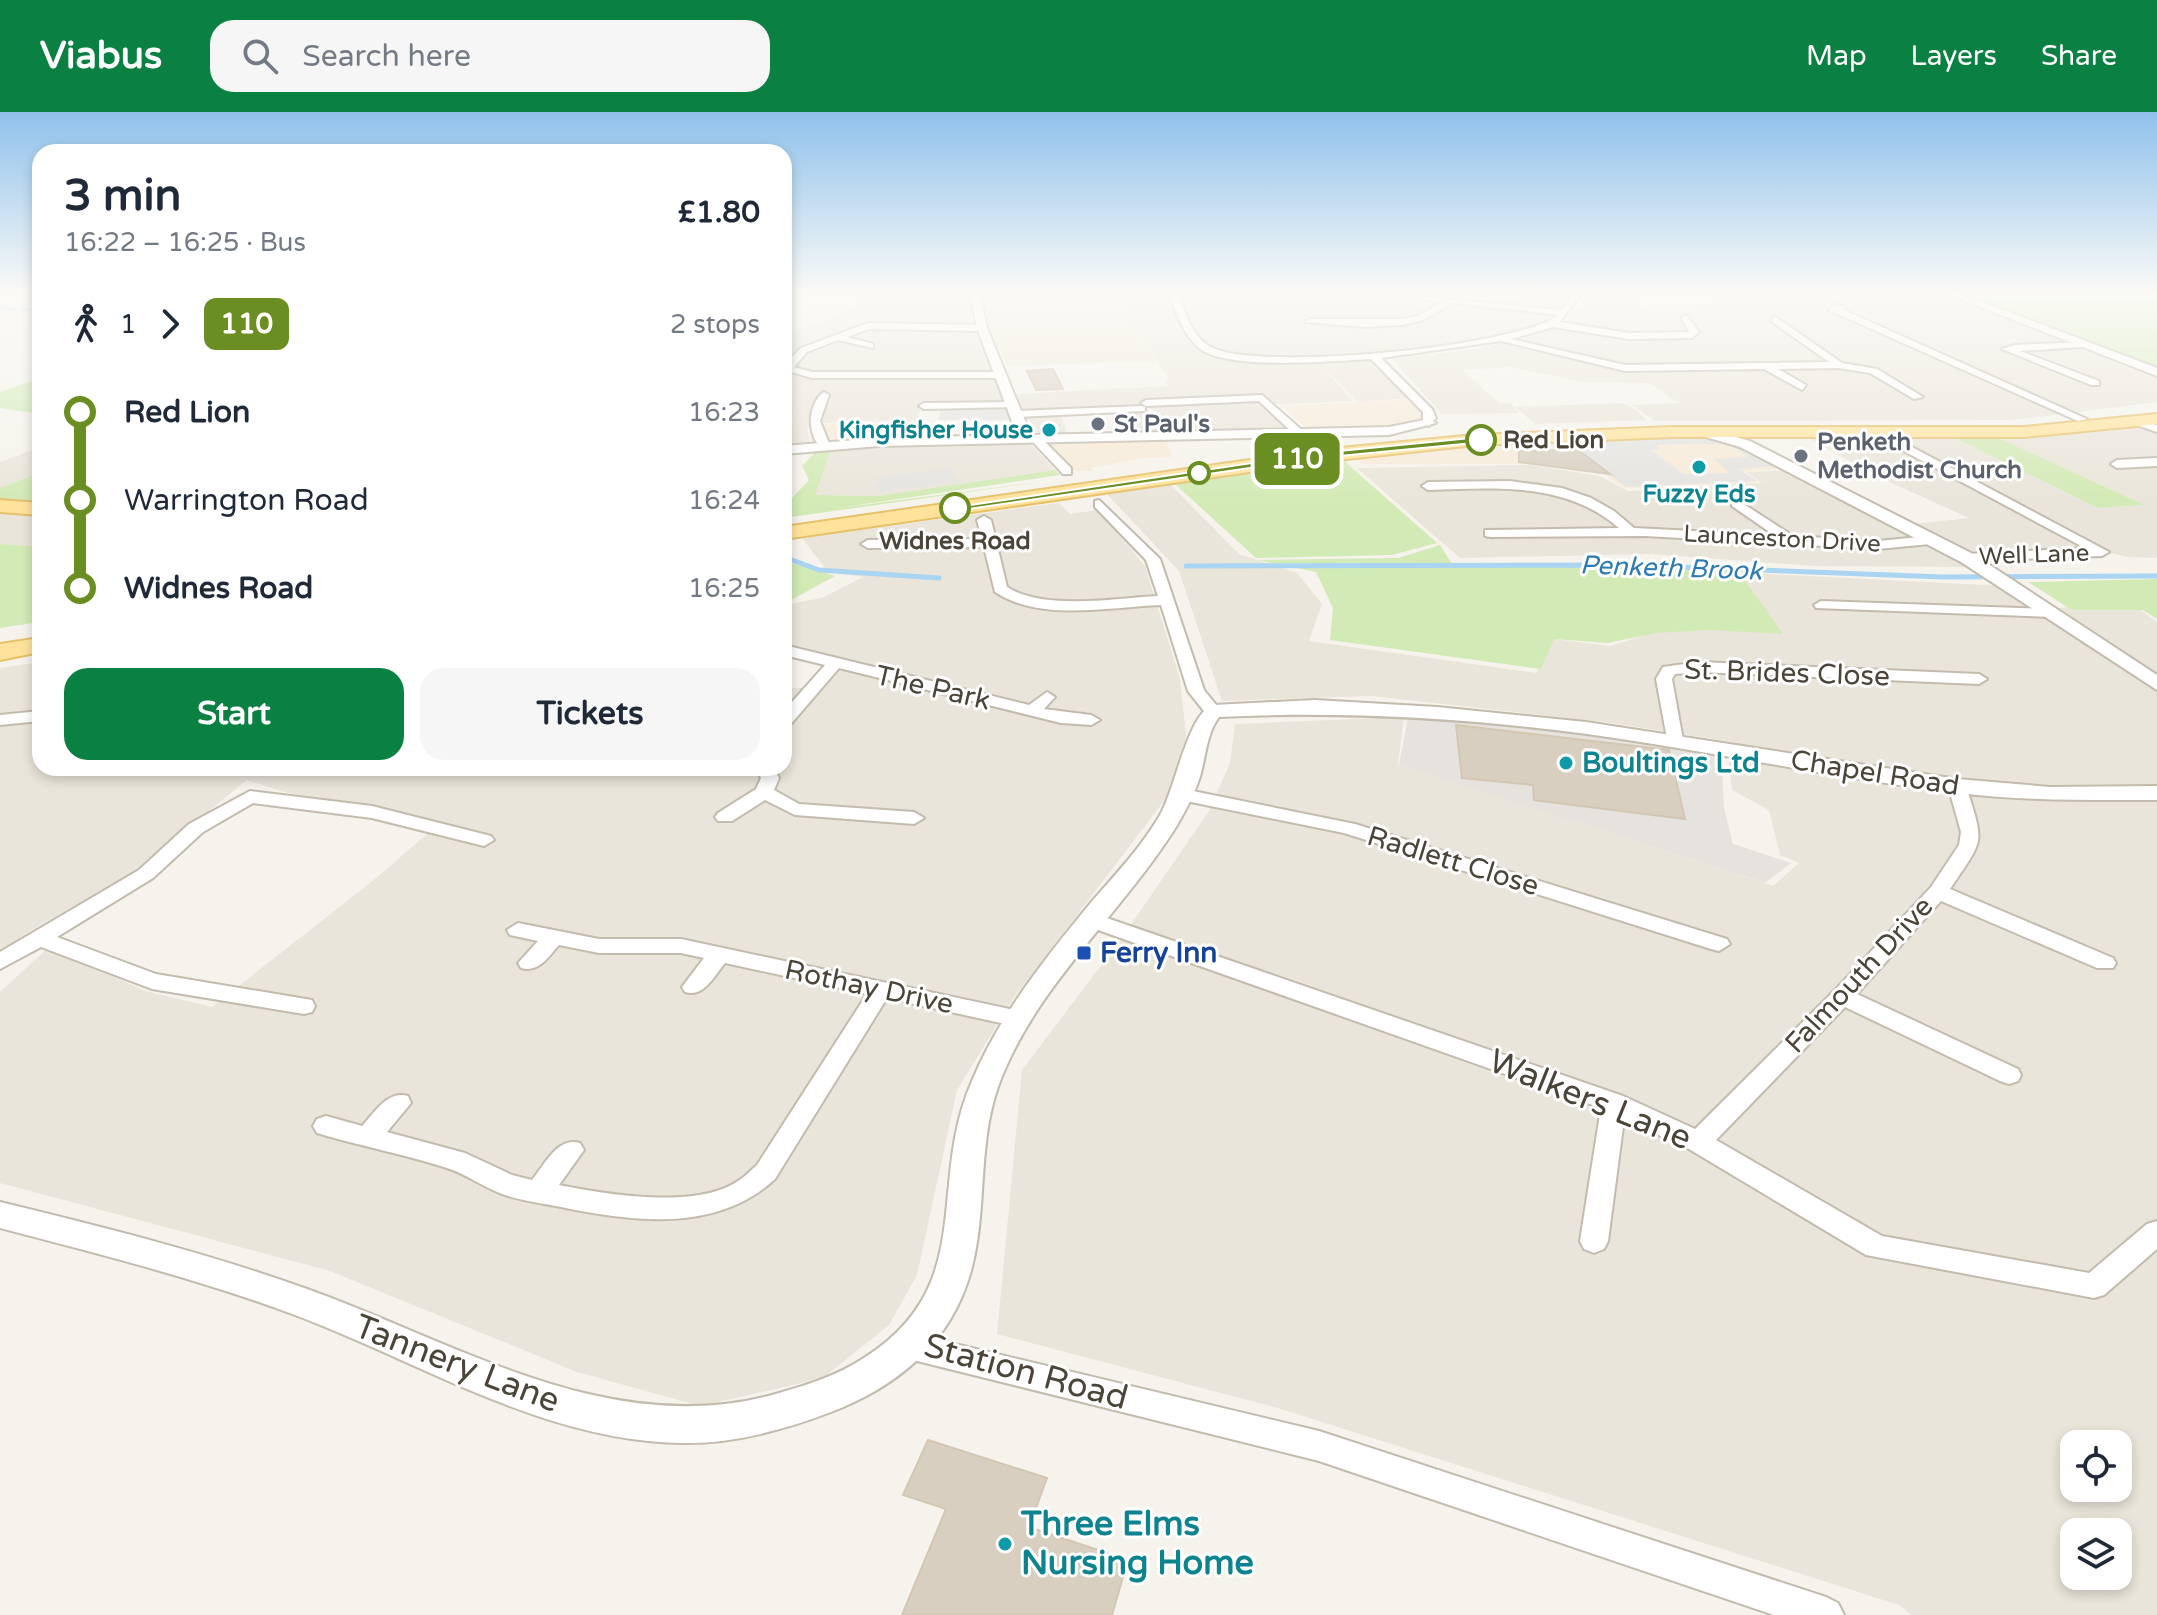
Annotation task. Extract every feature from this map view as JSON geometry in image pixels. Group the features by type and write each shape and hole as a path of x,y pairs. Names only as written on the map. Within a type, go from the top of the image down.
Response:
{"main road":[{"path":"792,521 1293,439 1704,428 1964,425 2082,419 2157,408"},
{"path":"1704,428 1742,438 1876,432 2024,432 2148,421"},
{"path":"1429,423 1475,436"},
{"path":"792,532 1475,436"},
{"path":"0,506 32,508"},
{"path":"0,639 32,633"},
{"path":"0,652 32,646"}],"street":[{"path":"997,364 1014,409 1031,440 1067,471"},
{"path":"792,449 1031,440 1293,439 1389,431 1429,423 1431,418 1428,411 1383,364"},
{"path":"1603,364 1619,368 1839,365 1873,371 1913,394 1936,393"},
{"path":"1958,364 2082,419"},
{"path":"2046,364 2095,383"},
{"path":"2136,364 2157,372"},
{"path":"1767,367 1802,387"},
{"path":"792,371 812,375 1001,375"},
{"path":"824,395 815,421 824,446"},
{"path":"925,405 1014,409 1144,406 1262,398 1293,439"},
{"path":"2148,421 2157,429"},
{"name":"Well Lane","path":"1876,432 2102,552 1967,558"},
{"path":"1742,438 2000,577 2157,684"},
{"path":"2132,471 2113,462 2157,462"},
{"path":"1428,486 1522,486 1566,492 1604,507 1631,532"},
{"path":"1093,503 1153,559 1198,697 1213,711"},
{"path":"1736,503 1791,541"},
{"path":"984,520 1000,589 1015,599 1041,603 1166,600"},
{"name":"Launceston Drive","path":"1490,533 1631,532 1878,545 1930,540"},
{"path":"868,544 890,538 988,543"},
{"path":"1821,605 2051,613"},
{"name":"The Park","path":"792,652 1061,718 1091,720"},
{"path":"792,712 834,664"},
{"name":"St. Brides Close","path":"1674,740 1664,679 1669,670 1699,667 1979,679"},
{"path":"1032,711 1047,697"},
{"name":"Chapel Road","path":"1213,711 1315,706 1378,708 1586,728 1957,786 2050,794 2157,793"},
{"name":"Station Road","path":"1213,711 1202,722 1198,753 1183,795 1145,855 1091,920 1019,1019 991,1067 975,1112 965,1159 958,1253 951,1284 936,1313 909,1346 1319,1446 1826,1615"},
{"path":"0,720 32,717"},
{"path":"725,817 764,792 769,776"},
{"name":"Falmouth Drive","path":"1698,1142 1842,996 1938,892 1969,845 1971,832 1957,786"},
{"path":"764,792 795,809 914,818"},
{"name":"Radlett Close","path":"1183,795 1348,828 1719,944"},
{"path":"0,962 146,874 196,828 250,797 372,812 484,840"},
{"path":"1938,892 2105,963"},
{"name":"Walkers Lane","path":"1091,920 1614,1103 1698,1142 1876,1247 2094,1286 2157,1232"},
{"name":"Rothay Drive","path":"518,930 599,946 670,945 1019,1019"},
{"path":"529,963 553,938"},
{"path":"41,939 152,981 304,1006"},
{"path":"693,987 719,955"},
{"path":"326,1126 456,1160 507,1185 537,1193 614,1207 671,1208 718,1202 746,1190 773,1161 880,991"},
{"path":"1842,996 2009,1075"},
{"path":"367,1137 399,1103"},
{"path":"1594,1241 1614,1103"},
{"path":"537,1193 571,1150"},
{"name":"Tannery Lane","path":"0,1215 208,1271 319,1310 522,1396 634,1422 682,1427 761,1418 843,1389 880,1369 909,1346"}],"shaded area":[{"path":"792,364 988,364 1003,402 923,404 916,419 824,423 807,427 810,445 792,447"},
{"path":"1006,364 1062,364 1007,366"},
{"path":"1160,364 1375,364 1409,398 1358,402 1331,374 1315,374 1330,375 1353,401 1266,405 1288,431 1164,434 1151,408 1024,412 1017,394 1168,386 1165,381 1170,380"},
{"path":"1397,364 2131,364 2157,374 2157,402 2013,420 1654,421 1633,405 1678,403 1650,383 1583,382 1511,367 1462,370 1499,403 1510,403 1519,413 1442,414"},
{"path":"1419,399 1433,415 1413,428 1312,432 1281,406"},
{"path":"1629,405 1647,420 1535,424 1515,407"},
{"path":"1013,408 1014,420 938,420 941,409"},
{"path":"1129,412 1154,412 1162,432 1119,433 1117,427 1134,426"},
{"path":"1061,413 1068,436 1035,434 1026,415"},
{"path":"918,419 914,438 813,445 809,428 824,424"},
{"path":"2157,423 2157,558 2127,557 2085,547 1968,552 1915,524 1969,518 1872,474 1802,434 1955,438 2098,508 2143,505 2001,439 2118,430"},
{"path":"1655,436 1702,436 1725,440 1758,458 1789,465 1739,469 1758,481 1626,487 1567,440 1646,438 1651,441","holes":["1729,444 1748,457 1714,459 1730,473 1683,474 1651,450 1660,449 1656,445"]},
{"path":"1737,436 1793,467 1740,472 1758,483 1624,488 1604,474 1529,464 1362,464 1356,457 1466,445"},
{"path":"1047,441 1166,441 1172,457 1143,458 1091,468 1093,471 1072,471"},
{"path":"1033,446 1055,470 878,496 814,495 831,449"},
{"path":"32,450 32,475 0,488 0,462"},
{"path":"1531,465 1600,476 1628,491 1762,483 1746,472 1789,470 1967,567 1814,566 1650,554 1460,558 1357,468"},
{"path":"948,468 959,481 878,492 874,486 878,482 876,478"},
{"path":"1171,485 1239,554 1297,573 1322,604 1309,641 1537,673 1538,637 1611,646 1664,629 1728,572 2004,586 2039,610 2128,601 2157,622 2157,1615 1911,1615 1899,1605 1281,1409 997,1334 1022,1070 1121,939 1209,811 1230,763 1235,724 1404,717 1398,764 1773,886 1799,863 1780,855 1769,810 1732,790 1728,753 1732,742 1612,723 1371,696 1222,701 1179,571 1107,494"},
{"path":"1059,503 1070,514 1098,510 1145,566 1180,679 1187,744 1164,801 1013,999 957,1090 917,1275 889,1325 823,1378 700,1406 577,1372 330,1271 0,1183 0,992 49,947 145,991 212,1007 375,879 441,822 284,792 247,780 132,873 23,935 0,954 0,668 32,663 32,776 792,776 792,688 819,688 845,661 792,645 792,604 822,598 863,577 828,572 802,538"},
{"path":"0,509 32,511 32,546 0,544"},
{"path":"1408,718 1555,731 1721,754 1724,808 1733,844 1791,863 1765,883 1399,765"}],"green space":[{"path":"32,381 32,413 0,408 0,392"},
{"path":"1955,438 2001,439 2144,505 2098,508"},
{"path":"819,448 831,449 815,495 878,496 1055,470 1060,475 831,509 1040,482 792,517 792,498 809,480 802,466"},
{"path":"1343,460 1437,543 1392,555 1256,558 1175,484"},
{"path":"32,475 32,502 0,500 0,488"},
{"path":"0,544 32,546 32,623 0,628"},
{"path":"1440,545 1452,564 1736,568 1783,634 1709,630 1657,633 1607,643 1554,639 1541,669 1330,640 1333,608 1316,572 1258,560 1398,558"},
{"path":"792,563 835,576 792,600"},
{"path":"2157,579 2157,619 2143,610 2072,610 2028,582"}],"building":[{"path":"1053,369 1063,389 1036,390 1027,371"},
{"path":"1578,450 1610,474 1519,462 1519,451"},
{"name":"Boultings Ltd","path":"1456,725 1669,750 1685,819 1534,800 1533,785 1462,778"},
{"name":"Three Elms Nursing Home","path":"928,1440 1047,1478 1029,1527 1128,1560 1112,1615 902,1615 946,1509 903,1495"}],"waterway":[{"name":"Penketh Brook","path":"792,560 819,570 939,578"},
{"name":"Penketh Brook","path":"1186,566 1626,565 1943,577 2157,576"}],"bus line":[{"name":"110","path":"955,508 1319,456 1481,440"}],"place":[{"name":"St Paul's","path":"1098,424"},
{"name":"Kingfisher House","path":"1049,430"},
{"name":"Red Lion","path":"1481,440"},
{"name":"Penketh Methodist Church","path":"1801,456"},
{"name":"Fuzzy Eds","path":"1699,467"},
{"name":"Widnes Road","path":"955,508"},
{"name":"Boultings Ltd","path":"1566,763"},
{"name":"Ferry Inn","path":"1084,953"},
{"name":"Three Elms Nursing Home","path":"1005,1544"}]}
